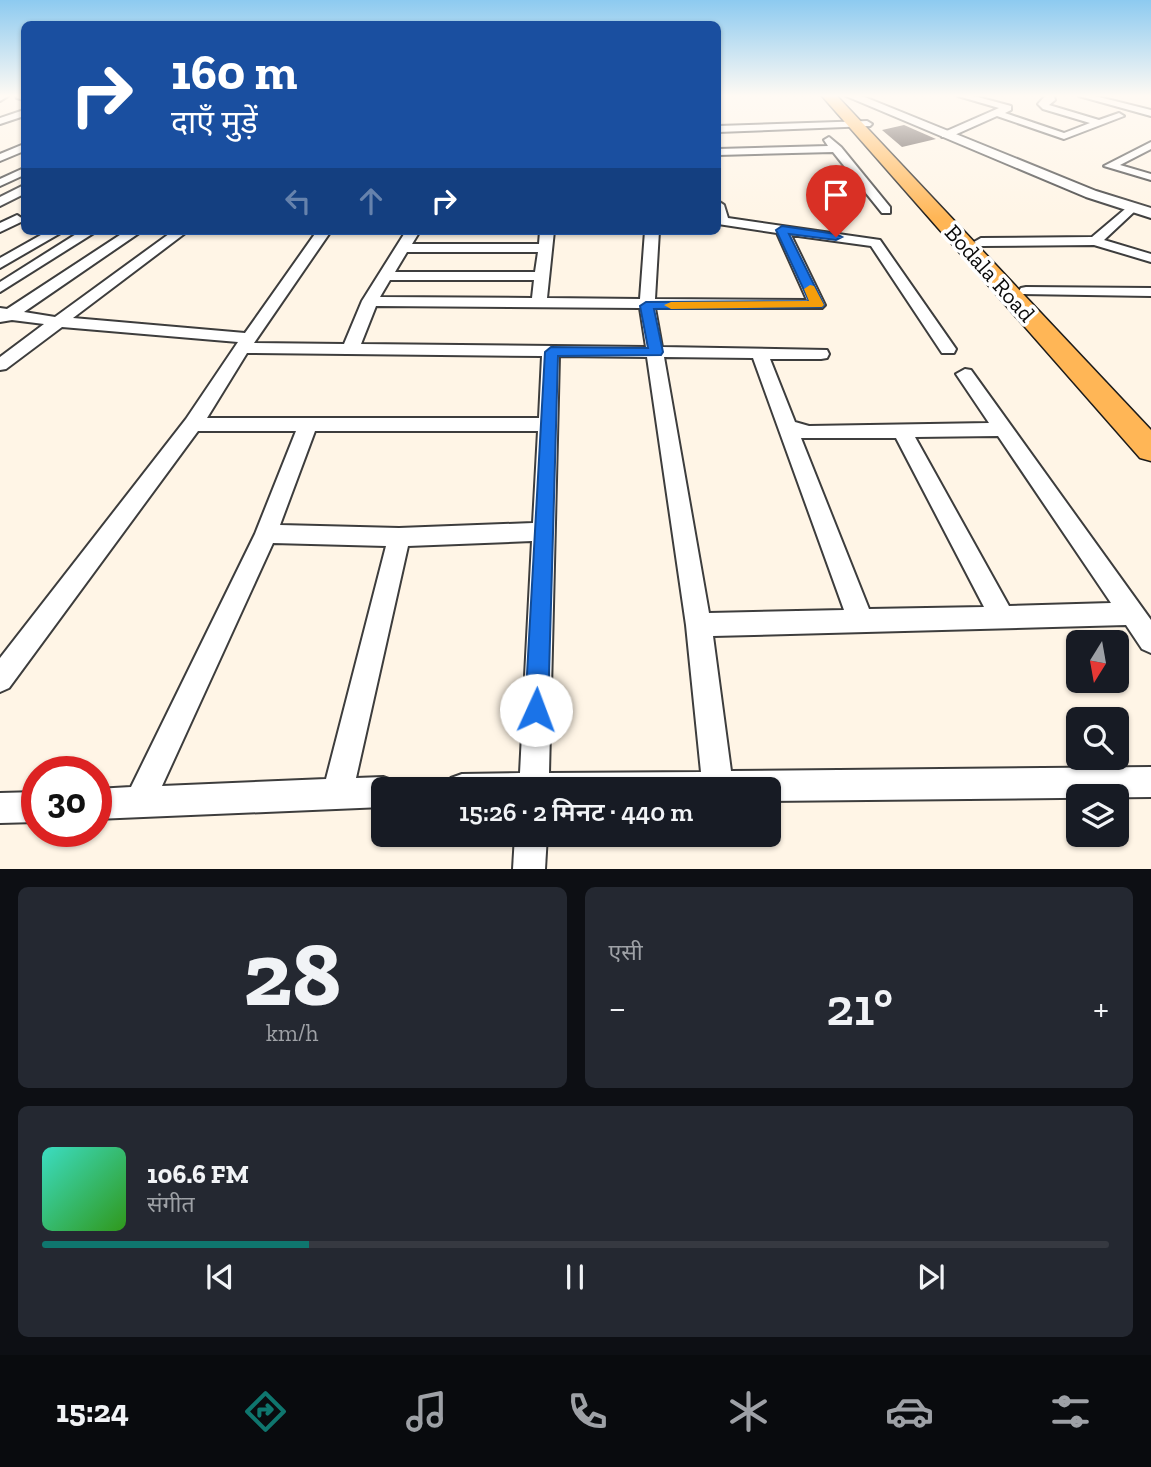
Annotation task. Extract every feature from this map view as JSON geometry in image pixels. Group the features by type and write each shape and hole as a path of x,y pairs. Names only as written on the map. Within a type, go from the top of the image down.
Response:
{"main road":[{"name":"Bodala Road","path":"872,137 1151,450"},
{"name":"Bodala Road","path":"874,137 981,243 1151,423"}],"street":[{"path":"826,137 886,210"},
{"path":"950,137 1131,208 1151,213"},
{"path":"1151,145 1110,166 1151,177"},
{"path":"0,158 21,148"},
{"path":"721,152 837,149"},
{"path":"0,183 21,172"},
{"path":"1,201 21,191"},
{"path":"1095,241 1131,208"},
{"path":"0,228 17,219"},
{"path":"721,221 875,243 948,349"},
{"path":"370,302 646,306 817,305 782,230"},
{"path":"0,264 50,235"},
{"path":"0,288 84,235"},
{"path":"3,316 129,235"},
{"path":"0,365 176,235"},
{"path":"0,679 194,424 321,235"},
{"path":"350,350 370,302 410,235"},
{"path":"539,304 547,235"},
{"path":"652,235 646,306 656,352 699,625 717,777"},
{"path":"981,243 1095,241 1151,258"},
{"path":"402,248 545,248"},
{"path":"386,276 542,276"},
{"path":"1026,291 1151,292"},
{"path":"3,316 246,343 350,350 821,354"},
{"path":"534,777 551,352"},
{"path":"760,354 861,622"},
{"path":"965,374 1151,641"},
{"path":"194,424 547,424"},
{"path":"139,803 266,534 308,425"},
{"path":"787,426 808,433 1001,429"},
{"path":"903,433 1003,618"},
{"path":"266,534 399,537 542,532"},
{"path":"337,794 399,537"},
{"path":"699,625 1132,614"},
{"path":"781,786 1151,782"},
{"path":"112,804 371,793"},
{"path":"0,808 21,807"},
{"path":"529,869 530,847"}],"building":[{"path":"890,137 930,137 936,139 902,147"}],"slow traffic":[{"path":"671,305 817,305 810,289"}],"route":[{"path":"536,710 551,352 656,352 646,306 817,305 782,230 836,237"}]}
